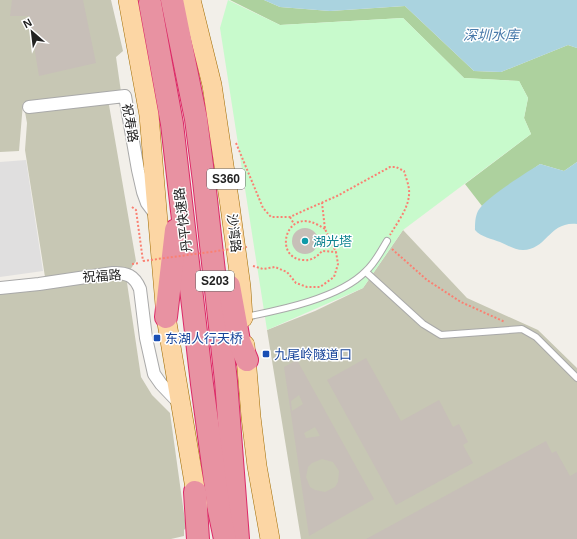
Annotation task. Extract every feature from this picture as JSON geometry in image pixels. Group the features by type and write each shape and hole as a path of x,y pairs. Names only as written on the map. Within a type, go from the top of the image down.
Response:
{"highway":[{"name":"丹平快速路","path":"172,0 196,119 231,436"},
{"name":"丹平快速路","path":"150,3 172,124 218,510"},
{"path":"204,181 222,240 239,341 247,360"},
{"path":"166,317 180,191"},
{"path":"231,436 232,474 238,539"},
{"path":"231,436 249,539"},
{"path":"195,492 198,539"},
{"path":"218,510 219,539"},
{"path":"218,510 225,539"}],"main road":[{"path":"128,0 149,115 166,317 182,406 195,492 205,539"},
{"name":"沙湾路","path":"191,0 212,85 231,214 241,287 251,417 257,466 270,539"}],"street":[{"name":"祝寿路","path":"29,107 125,96 143,192 147,203 157,216"},
{"name":"祝福路","path":"0,288 39,284 113,272 125,273 132,276 140,289 147,345 154,374 161,384 182,406"}],"lane":[{"path":"243,318 308,302 334,292 349,284 366,272 375,261 387,241"},
{"path":"366,272 423,324 441,335 522,329 536,337 577,378"}],"path":[{"path":"235,140 263,208 271,217 290,217 322,203 390,167 396,167 404,170 408,183 409,195 406,207 387,241 389,246 427,280 461,302 522,329"},
{"path":"252,263 254,267 263,269 275,267 287,272 296,283 307,287 320,287 334,277 338,264 336,252 325,229 322,203"},
{"path":"132,207 136,210 143,261 247,247 248,253"},
{"path":"290,217 294,224"},
{"path":"325,229 312,222 306,221 294,224 287,232 286,242 288,251 296,259 308,260 318,256 322,251 336,252"},
{"path":"132,264 140,263"}],"shaded area":[{"path":"0,0 111,0 123,51 116,57 121,92 23,103 19,151 0,152"},
{"path":"104,103 105,105 109,105 136,261 126,276 141,377 152,395 170,413 186,528 184,530 184,536 171,539 0,539 0,284 45,277 25,150 27,123 25,112"},
{"path":"26,160 43,271 0,277 0,162"},
{"path":"403,230 467,298 538,330 577,368 577,539 301,539 267,330 315,311 363,288"}],"green space":[{"path":"228,0 280,25 403,18 464,78 519,81 528,98 524,118 531,134 403,230 363,288 267,330 220,28"},
{"path":"230,0 264,0 280,7 330,11 405,6 474,71 501,72 568,45 577,48 577,162 564,171 540,164 482,206 465,184 531,134 524,118 528,98 519,81 464,78 403,18 280,25"}],"water":[{"name":"深圳水库","path":"264,0 577,0 577,48 568,45 501,72 474,71 405,6 330,11 280,7"},
{"path":"577,162 577,224 568,224 560,227 538,246 523,250 487,238 475,230 476,216 482,206 516,179 540,164 564,171"}],"building":[{"path":"12,0 83,0 96,63 39,76 29,16 10,16"},
{"name":"湖光塔","path":"305,228 315,231 318,241 315,251 305,254 295,251 292,241 295,231"},
{"path":"366,358 401,421 439,400 453,427 459,424 468,442 463,445 473,463 396,505 327,380"},
{"path":"297,360 374,499 309,536 284,367","holes":["299,395 303,404 292,411 291,401","315,427 320,436 306,438 304,433","322,459 333,462 339,471 338,482 335,487 325,492 315,490 310,487 306,477 308,467 312,463"]},
{"path":"546,441 552,453 556,451 570,476 577,472 577,539 366,539"}],"place":[{"name":"湖光塔","path":"305,241"},
{"name":"东湖人行天桥","path":"157,338"},
{"name":"九尾岭隧道口","path":"266,354"}]}
